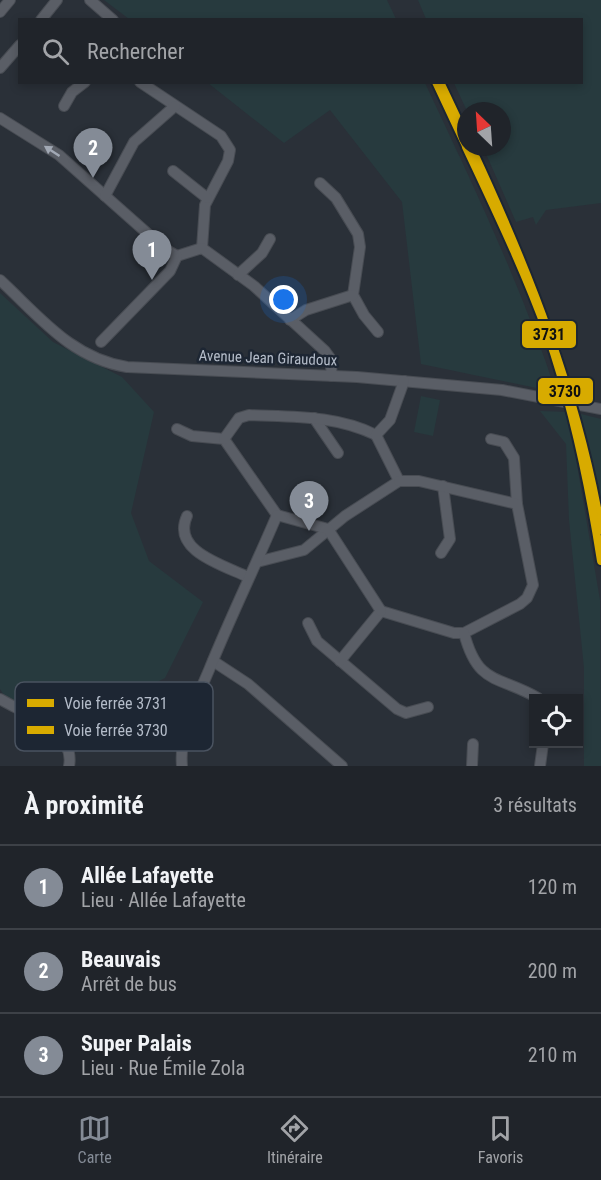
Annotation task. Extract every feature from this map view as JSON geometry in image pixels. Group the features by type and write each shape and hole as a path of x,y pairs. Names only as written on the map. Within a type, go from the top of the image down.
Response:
{"street":[{"path":"0,12 10,0"},
{"path":"43,18 57,0"},
{"path":"90,0 111,18"},
{"path":"0,68 18,47"},
{"path":"64,106 72,92 82,84"},
{"path":"143,84 221,136 230,150 228,161 207,198 202,248"},
{"path":"105,196 134,142 175,106"},
{"path":"0,117 59,155 165,249 177,256 202,248"},
{"path":"172,171 207,198"},
{"path":"320,183 336,198 358,234 360,246 353,295 364,315 378,332"},
{"path":"238,275 262,253 270,239"},
{"path":"202,248 238,275 326,351 330,358 332,376"},
{"path":"101,342 170,272 177,256"},
{"name":"Avenue Jean Giraudoux","path":"0,280 72,348 104,363 127,367 332,376 502,390 601,409"},
{"path":"290,320 306,310 353,295"},
{"path":"376,435 390,420 404,381"},
{"path":"224,439 239,418 249,415 314,418 359,427 376,435 399,481"},
{"path":"314,418 338,453"},
{"path":"177,429 192,436 224,439 277,515 328,529 381,611 454,633 464,633 520,604 527,597 533,585 517,504 514,458 504,442 491,440"},
{"path":"257,562 304,549 319,540 328,529 399,481 419,481 517,504"},
{"path":"441,553 450,539 443,486"},
{"path":"204,682 248,577 277,515"},
{"path":"187,516 182,527 184,539 196,552 248,577"},
{"path":"340,661 381,611"},
{"path":"308,624 317,641 397,709 406,713 428,707"},
{"path":"464,633 468,649 481,671 529,695"},
{"path":"213,661 248,684 342,766"},
{"path":"0,699 15,708"},
{"path":"472,766 473,744"},
{"path":"540,766 542,748"},
{"path":"69,751 71,758 69,766"},
{"path":"181,751 182,766"}],"green space":[{"path":"104,0 387,0 396,18 128,18"},
{"path":"418,0 601,0 601,203 546,210 536,225 533,217 516,222 487,156 511,156 511,102 463,102 454,84 583,84 583,18 426,18"},
{"path":"209,84 425,84 512,274 556,392 421,364 402,202 330,110 284,143"},
{"path":"0,293 53,342 122,377 154,412 131,513 149,561 203,602 165,678 157,682 15,682 15,701 4,695 0,689"},
{"path":"421,396 440,400 433,436 414,432"},
{"path":"540,411 568,412 600,600 601,766 584,766 584,668 569,520 566,444"},
{"path":"581,414 601,419 601,505"}],"rail line":[{"name":"3730","path":"437,84 457,127"},
{"name":"3731","path":"441,84 457,118"},
{"name":"3730","path":"470,156 520,264 548,335 579,446 601,561"},
{"name":"3731","path":"475,156 513,240 549,334 579,431 601,530"}],"place":[{"name":"Beauvais","path":"93,178"},
{"name":"Allée Lafayette","path":"152,280"},
{"name":"Super Palais","path":"309,531"}]}
